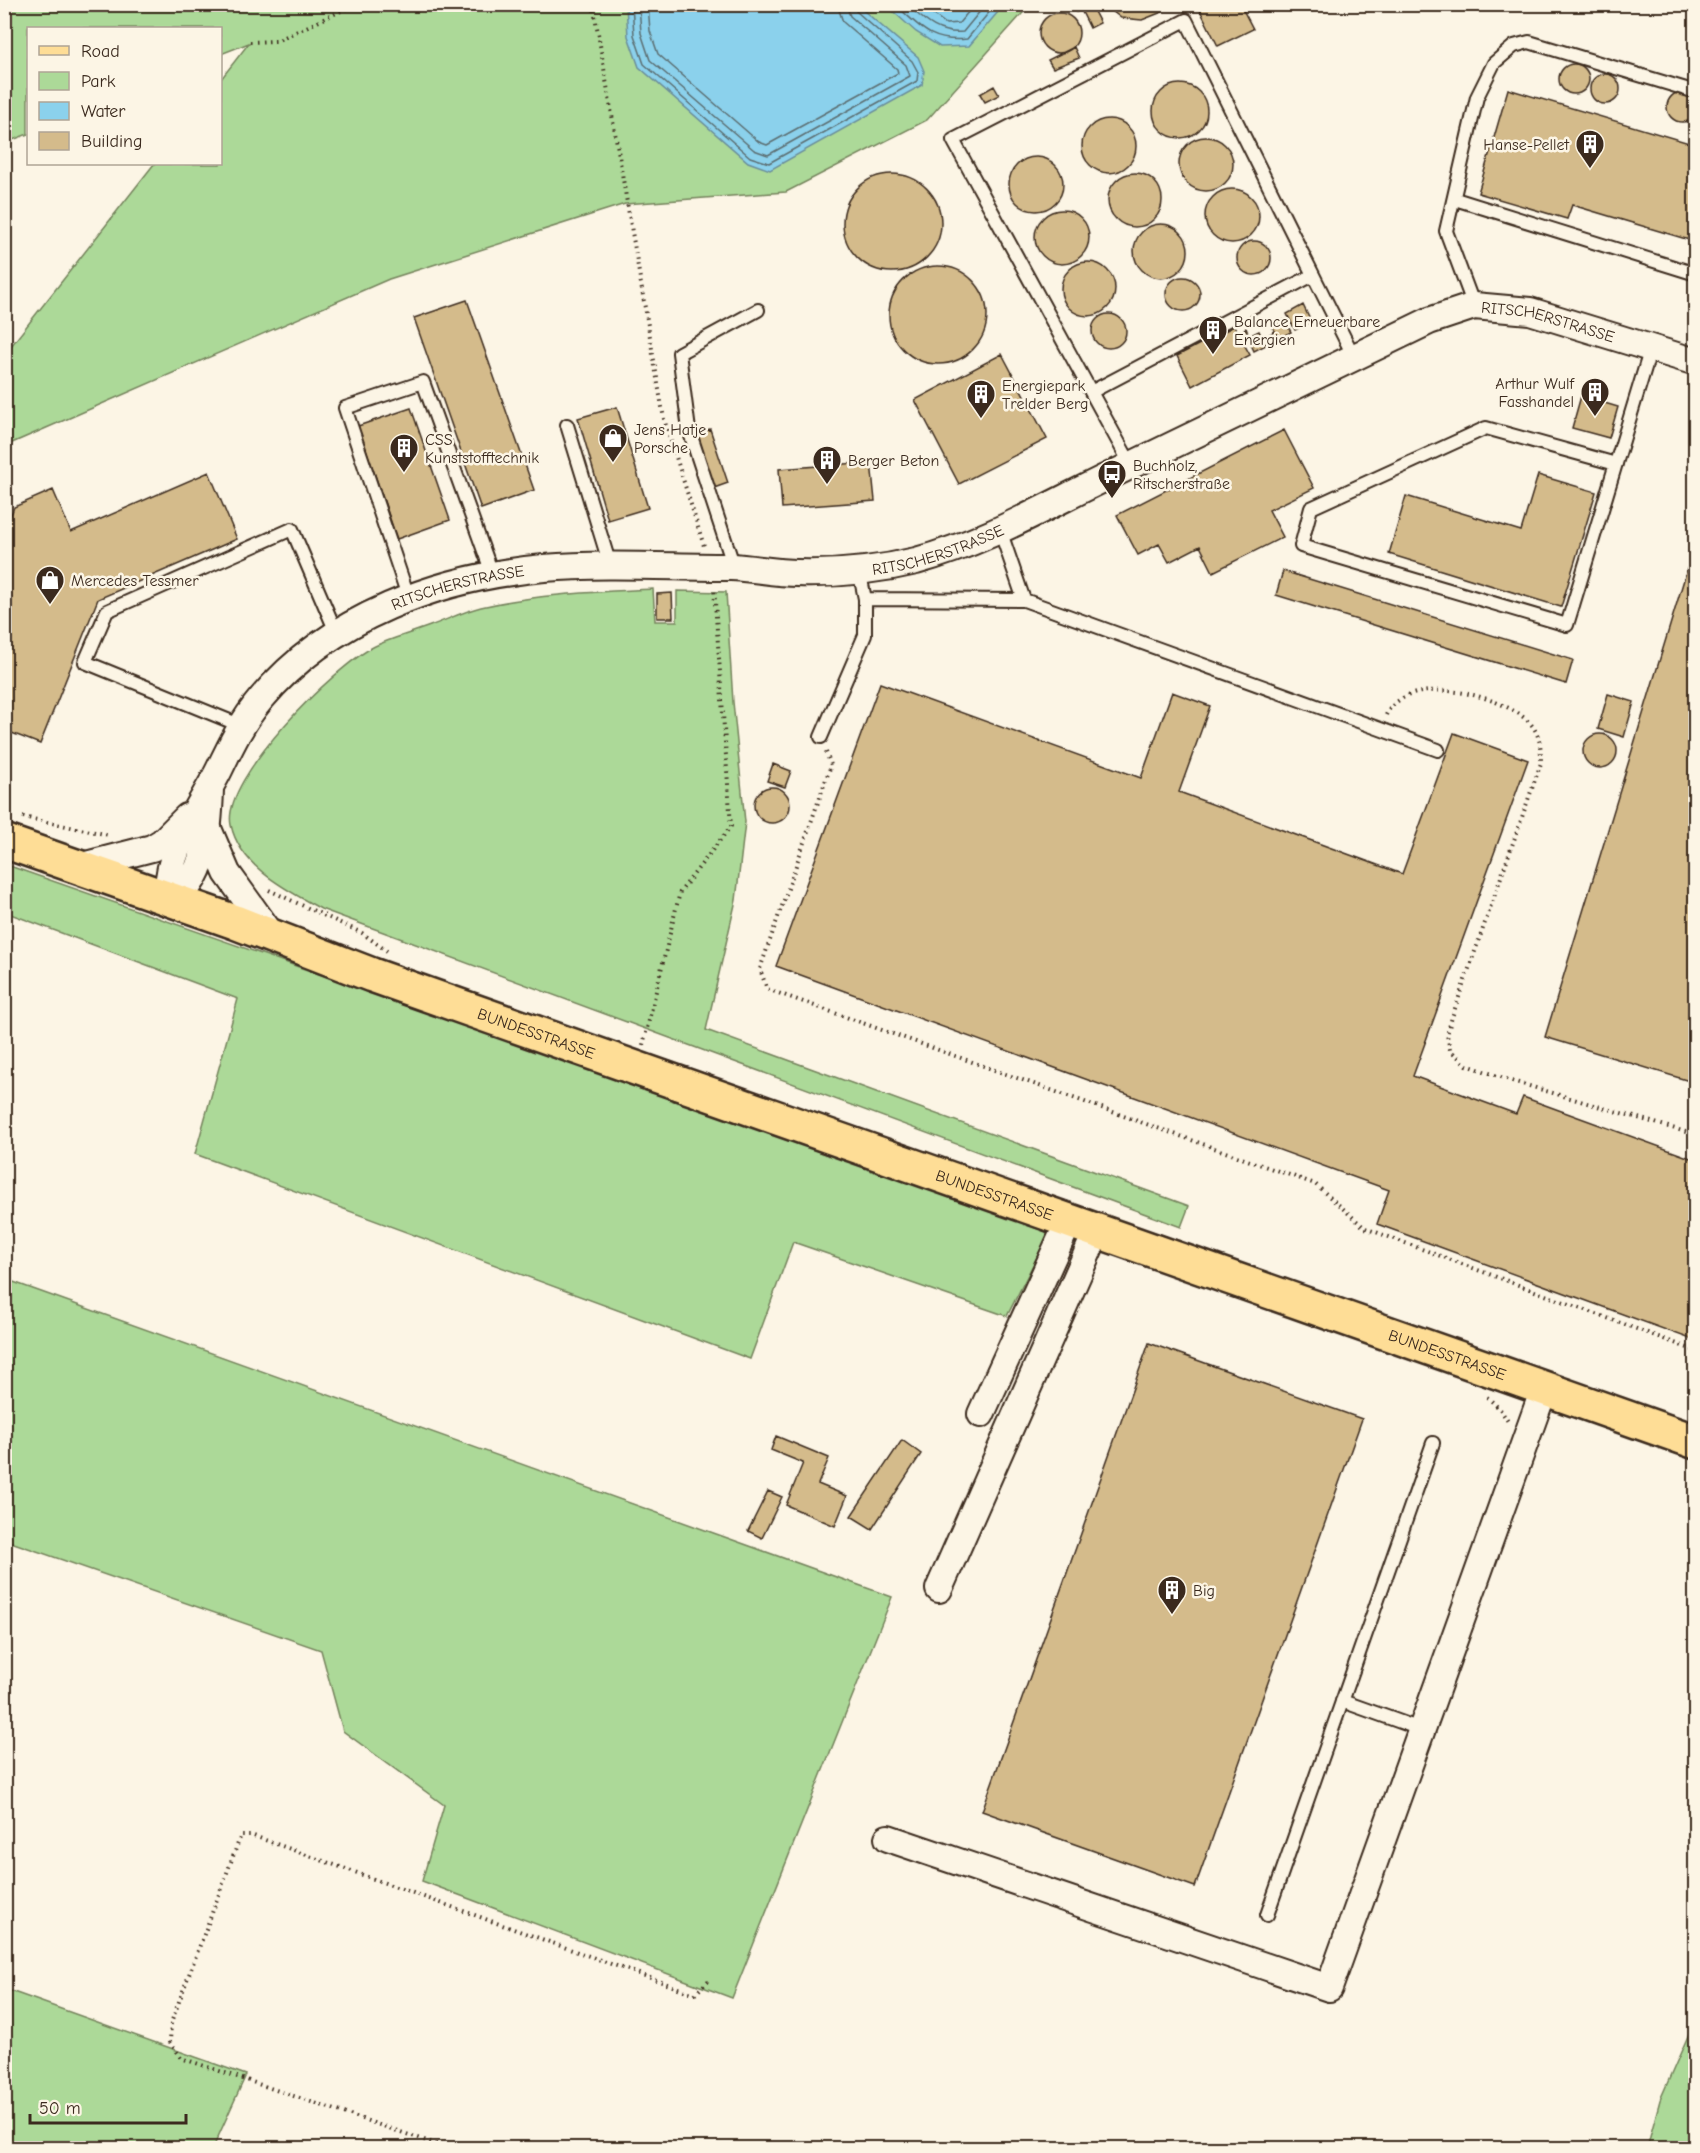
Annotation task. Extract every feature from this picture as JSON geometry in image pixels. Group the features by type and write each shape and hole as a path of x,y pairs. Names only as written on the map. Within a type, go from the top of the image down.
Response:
{"main road":[{"name":"BUNDESSTRASSE","path":"12,829 78,867 372,975 1695,1442"}],"street":[{"name":"RITSCHERSTRASSE","path":"210,789 209,831 195,874 184,890 170,899 167,883 171,865 242,726 274,684 336,632 409,599 469,580 542,568 610,565 798,573 859,570 916,561 1000,530 1429,321 1474,306 1530,311 1695,362"},
{"name":"RITSCHERSTRASSE","path":"78,867 136,854 162,842 210,789"},
{"name":"RITSCHERSTRASSE","path":"209,831 227,873 273,937"},
{"name":"BUNDESSTRASSE","path":"981,1414 1083,1226"},
{"path":"939,1589 1083,1226"},
{"path":"888,1839 1329,1989 1544,1389"}],"lane":[{"path":"1131,465 953,140 1186,20 1354,357"},
{"path":"1474,306 1446,231 1477,97 1494,63 1514,46 1529,42 1695,92"},
{"path":"1455,199 1695,274"},
{"path":"1091,392 1313,275"},
{"path":"722,568 689,430 679,353 758,310"},
{"path":"1616,464 1486,428 1311,507 1301,546 1567,625 1616,464 1651,348"},
{"path":"409,599 345,408 423,382 493,576"},
{"path":"567,424 610,565"},
{"path":"242,726 85,662 107,611 292,529 336,632"},
{"path":"1000,530 1024,600"},
{"path":"821,737 865,635 865,599 859,570"},
{"path":"865,599 1024,600 1438,750"},
{"path":"1267,1915 1433,1443"},
{"path":"1342,1701 1423,1730"}],"path":[{"path":"250,42 276,41 356,4"},
{"path":"592,4 664,419 722,568 717,602 731,826 680,892 635,1068"},
{"path":"1380,729 1390,708 1402,700 1422,693 1453,690 1516,711 1533,728 1541,743 1541,764 1447,1035 1450,1050 1467,1065 1512,1082 1695,1135"},
{"path":"821,737 831,765 760,969 767,989 1315,1184 1365,1228 1695,1351"},
{"path":"12,829 113,836"},
{"path":"1484,1367 1477,1389 1500,1409 1510,1424 1507,1433"},
{"path":"448,2148 182,2058 170,2042 171,2024 241,1835 251,1835 456,1906 695,1994 711,1978"}],"green space":[{"path":"5,5 1030,5 927,120 786,192 625,204 389,279 5,446 4,355 153,165 222,165 222,78 249,43 222,54 222,27 27,27 27,134 5,143"},
{"path":"653,589 655,621 677,621 677,591 726,592 733,702 745,822 736,900 706,1030 1189,1206 1181,1227 321,909 267,876 244,853 231,825 233,805 244,780 262,753 309,699 334,676 375,646 481,607 545,596"},
{"path":"4,864 826,1151 1049,1233 1007,1316 793,1242 750,1359 195,1154 238,999 5,912"},
{"path":"5,1279 892,1597 732,1998 422,1881 444,1805 343,1731 321,1650 5,1540"},
{"path":"5,1989 246,2075 213,2148 5,2148"},
{"path":"1695,2020 1695,2148 1647,2148 1660,2100"}],"water":[{"path":"626,5 857,5 918,57 924,71 922,85 770,170 748,162 639,67 628,36"},
{"path":"886,5 1004,5 969,46 940,47 916,32"}],"building":[{"path":"1073,4 1090,4 1100,23 1090,28 1081,10 1076,12"},
{"path":"1103,4 1170,4 1162,12 1142,20 1121,18"},
{"path":"1197,4 1240,4 1253,29 1218,46"},
{"path":"1059,13 1073,19 1079,33 1073,47 1059,53 1045,47 1039,33 1045,19"},
{"path":"1074,47 1079,58 1053,68 1048,60"},
{"path":"1574,64 1585,68 1589,79 1585,90 1574,94 1563,90 1559,79 1563,68"},
{"path":"1605,74 1616,78 1620,89 1616,100 1605,104 1594,100 1590,89 1594,78"},
{"path":"1180,84 1190,86 1199,92 1205,101 1207,111 1205,121 1199,130 1190,136 1180,138 1170,136 1161,130 1155,121 1153,111 1155,101 1161,92 1170,86"},
{"path":"994,86 999,95 985,102 980,94"},
{"name":"Hanse-Pellet","path":"1508,89 1696,145 1696,242 1572,205 1567,219 1478,193"},
{"path":"1682,92 1693,96 1697,107 1693,118 1682,122 1671,118 1667,107 1671,96"},
{"path":"1109,119 1119,121 1128,127 1134,136 1136,146 1134,156 1128,165 1119,171 1109,173 1099,171 1090,165 1084,156 1082,146 1084,136 1090,127 1099,121"},
{"path":"1206,137 1216,139 1225,145 1231,154 1233,164 1231,174 1225,183 1216,189 1206,191 1196,189 1187,183 1181,174 1179,164 1181,154 1187,145 1196,139"},
{"path":"1036,157 1046,159 1055,165 1061,174 1063,184 1061,194 1055,203 1046,209 1036,211 1026,209 1017,203 1011,194 1009,184 1011,174 1017,165 1026,159"},
{"path":"1135,173 1145,175 1154,181 1160,190 1162,200 1160,210 1154,219 1145,225 1135,227 1125,225 1116,219 1110,210 1108,200 1110,190 1116,181 1125,175"},
{"path":"892,174 911,178 926,189 937,204 941,223 937,242 926,257 911,268 892,272 873,268 858,257 847,242 843,223 847,204 858,189 873,178"},
{"path":"1232,189 1242,191 1251,197 1257,206 1259,216 1257,226 1251,235 1242,241 1232,243 1222,241 1213,235 1207,226 1205,216 1207,206 1213,197 1222,191"},
{"path":"1062,210 1072,212 1081,218 1087,227 1089,237 1087,247 1081,256 1072,262 1062,264 1052,262 1043,256 1037,247 1035,237 1037,227 1043,218 1052,212"},
{"path":"1161,224 1171,226 1180,232 1186,241 1188,251 1186,261 1180,270 1171,276 1161,278 1151,276 1142,270 1136,261 1134,251 1136,241 1142,232 1151,226"},
{"path":"1254,241 1266,246 1271,258 1266,270 1254,275 1242,270 1237,258 1242,246"},
{"path":"1088,262 1098,264 1107,270 1113,279 1115,289 1113,299 1107,308 1098,314 1088,316 1078,314 1069,308 1063,299 1061,289 1063,279 1069,270 1078,264"},
{"path":"938,266 957,270 972,281 983,296 987,315 983,334 972,349 957,360 938,364 919,360 904,349 893,334 889,315 893,296 904,281 919,270"},
{"path":"1183,277 1195,282 1200,294 1195,306 1183,311 1171,306 1166,294 1171,282"},
{"path":"467,300 534,490 481,509 414,318"},
{"path":"1303,305 1311,322 1295,330 1287,314"},
{"path":"1109,314 1121,319 1126,331 1121,343 1109,348 1097,343 1092,331 1097,319"},
{"path":"1284,320 1291,332 1274,341 1270,334 1275,331 1272,326"},
{"name":"Balance Erneuerbare Energien","path":"1234,326 1250,355 1192,386 1177,356"},
{"path":"1246,328 1249,336 1259,331 1266,345 1254,351 1244,329"},
{"name":"Energiepark Trelder Berg","path":"1002,354 1047,439 959,484 915,400"},
{"name":"Arthur Wulf Fasshandel","path":"1581,396 1618,407 1609,438 1572,428"},
{"name":"Jens Hatje Porsche","path":"617,407 648,508 608,520 578,418"},
{"name":"CSS Kunststofftechnik","path":"411,408 450,520 397,539 358,426"},
{"path":"710,429 728,483 714,488 696,434"},
{"path":"1284,430 1314,488 1269,510 1283,537 1213,572 1200,546 1169,562 1159,544 1138,555 1117,515"},
{"name":"Berger Beton","path":"871,462 875,501 782,508 779,469"},
{"name":"Mercedes Tessmer","path":"209,472 237,539 98,599 40,744 4,730 4,624 8,614 4,613 4,532 14,507 53,490 71,532"},
{"path":"1538,475 1596,492 1561,607 1389,554 1406,496 1521,531"},
{"path":"1696,540 1696,1083 1545,1037"},
{"path":"1283,571 1573,660 1566,684 1276,595"},
{"path":"672,593 673,618 657,618 657,594"},
{"path":"880,683 1141,778 1172,692 1210,706 1179,792 1402,874 1454,733 1528,760 1413,1076 1516,1114 1523,1097 1696,1160 1696,1341 1377,1224 1389,1190 776,966"},
{"path":"1608,694 1634,702 1624,737 1598,729"},
{"path":"1600,734 1612,739 1617,751 1612,763 1600,768 1588,763 1583,751 1588,739"},
{"path":"773,764 791,771 785,787 767,781"},
{"path":"772,787 785,792 790,805 785,818 772,823 759,818 754,805 759,792"},
{"name":"Big","path":"1149,1343 1362,1419 1195,1887 982,1811"},
{"path":"776,1436 829,1458 818,1484 847,1496 835,1526 786,1505 803,1463 771,1450"},
{"path":"902,1440 921,1454 872,1529 851,1516"},
{"path":"768,1491 782,1497 762,1538 748,1531"}],"place":[{"name":"Hanse-Pellet","path":"1590,170"},
{"name":"Balance Erneuerbare Energien","path":"1213,356"},
{"name":"Arthur Wulf Fasshandel","path":"1595,418"},
{"name":"Energiepark Trelder Berg","path":"981,420"},
{"name":"Jens Hatje Porsche","path":"613,464"},
{"name":"CSS Kunststofftechnik","path":"404,474"},
{"name":"Berger Beton","path":"827,486"},
{"name":"Buchholz, Ritscherstraße","path":"1112,500"},
{"name":"Mercedes Tessmer","path":"50,606"},
{"name":"Big","path":"1172,1616"}]}
